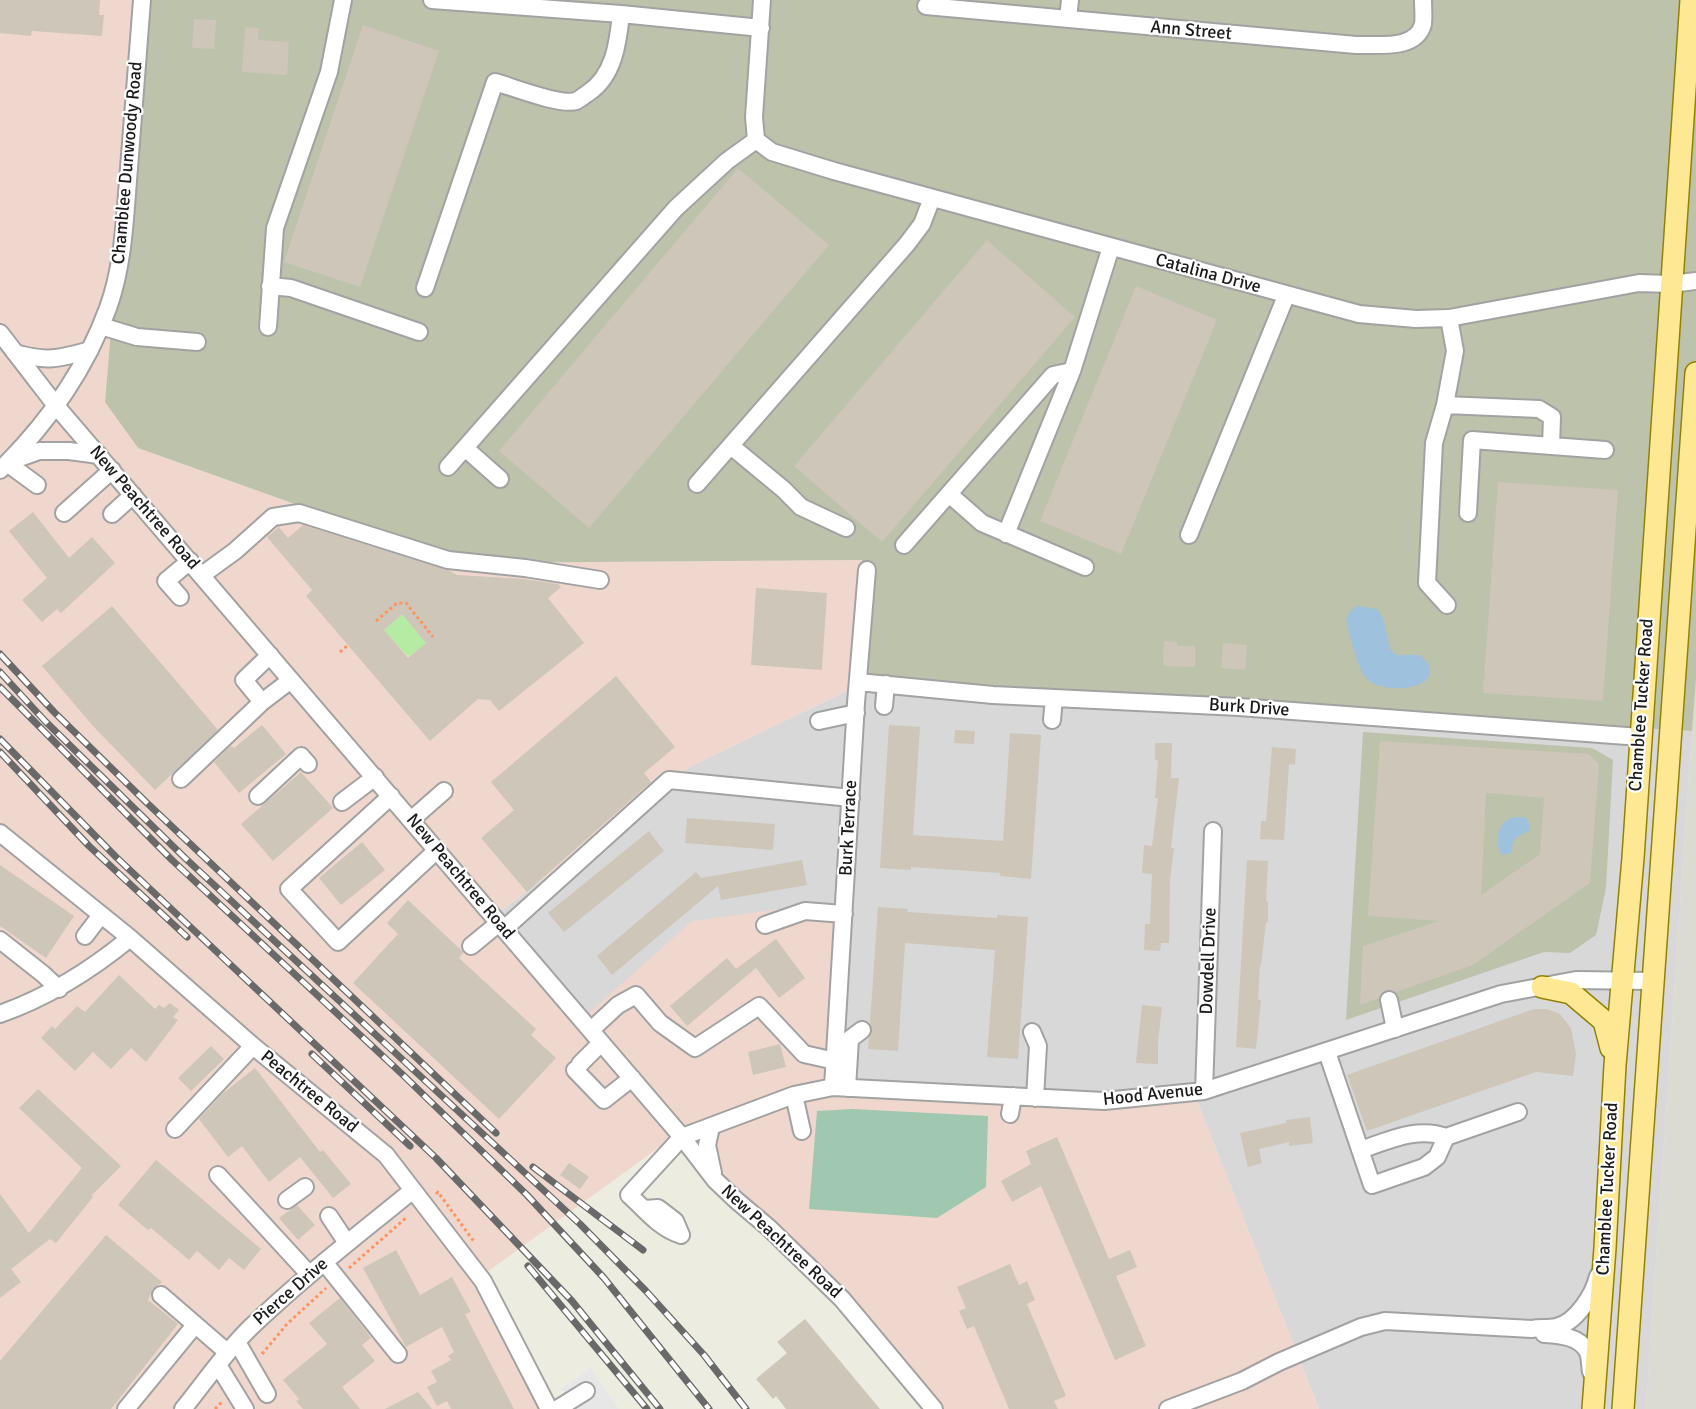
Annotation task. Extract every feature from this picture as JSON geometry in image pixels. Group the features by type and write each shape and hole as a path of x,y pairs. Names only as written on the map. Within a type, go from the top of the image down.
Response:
{"main road":[{"name":"Chamblee Tucker Road","path":"1594,1403 1691,0"},
{"name":"Chamblee Tucker Road","path":"1623,1409 1696,373"},
{"path":"1542,987 1571,993 1604,1021 1616,1065"}],"street":[{"name":"Chamblee Dunwoody Road","path":"4,466 57,406 90,350 109,306 124,236 142,0"},
{"path":"268,327 275,228 328,72 343,0"},
{"path":"432,0 621,14 761,28"},
{"path":"448,467 676,208 727,162 756,140 754,117 762,0"},
{"path":"1068,19 1070,0"},
{"name":"Ann Street","path":"926,6 1356,45 1406,43 1416,38 1422,25 1423,0"},
{"path":"425,288 495,81 557,100 576,101 594,89 607,74 618,44 621,14"},
{"name":"Catalina Drive","path":"756,140 772,152 1286,296 1359,314 1416,319 1449,318 1639,283 1671,284 1696,281"},
{"path":"697,484 907,244 922,224 932,198"},
{"path":"1006,534 1072,371 1111,247"},
{"path":"270,286 291,288 418,332"},
{"path":"1189,535 1286,296"},
{"path":"1447,605 1427,583 1434,443 1445,405 1455,351 1449,318"},
{"path":"101,326 137,337 197,342"},
{"path":"6,344 38,360 66,357 90,350"},
{"name":"New Peachtree Road","path":"6,344 632,1078 715,1180 768,1227 842,1299 934,1409"},
{"path":"904,545 1053,375 1072,371"},
{"path":"1445,405 1539,409 1552,417 1551,446"},
{"path":"1468,513 1473,440 1605,450"},
{"path":"731,446 801,507 846,528"},
{"path":"465,448 500,479"},
{"path":"4,466 39,451 69,451 99,455"},
{"path":"4,466 37,485"},
{"path":"64,513 112,470"},
{"path":"949,494 982,523 1085,567"},
{"path":"112,514 133,495"},
{"path":"202,575 235,551 273,517 299,513 448,560 525,568 600,580"},
{"path":"180,597 166,581 190,561"},
{"name":"Burk Terrace","path":"840,1087 835,1061 867,570"},
{"path":"262,702 244,680 270,655"},
{"path":"181,779 262,702 291,680"},
{"name":"Burk Drive","path":"858,682 993,695 1251,708 1640,737"},
{"path":"884,706 885,684"},
{"path":"1052,720 1054,698"},
{"path":"819,721 856,713"},
{"path":"258,796 301,756 308,764"},
{"path":"342,802 375,777"},
{"path":"471,946 501,926 669,780 851,798"},
{"path":"411,820 444,791"},
{"path":"391,796 289,890 338,942 437,850"},
{"name":"Dowdell Drive","path":"1204,1091 1213,831"},
{"name":"Peachtree Road","path":"0,832 386,1155 483,1281 549,1409"},
{"path":"765,925 805,911 844,914"},
{"path":"85,936 101,915"},
{"path":"8,1008 59,989 130,939"},
{"path":"0,940 50,969 59,989"},
{"name":"Hood Avenue","path":"682,1137 794,1095 840,1087 1104,1101 1204,1091 1501,994 1576,980 1652,981"},
{"path":"632,1078 604,1100 577,1067 618,1005 636,995 660,1023 695,1048 759,1006 804,1054 835,1061"},
{"path":"1389,1000 1395,1029"},
{"path":"840,1087 850,1039 862,1030"},
{"path":"1032,1032 1038,1046 1035,1098"},
{"path":"175,1129 253,1046"},
{"path":"1327,1052 1372,1185 1424,1167 1437,1157 1446,1137"},
{"path":"794,1095 802,1131"},
{"path":"1010,1114 1013,1096"},
{"path":"1360,1150 1423,1132 1446,1137 1518,1112"},
{"path":"711,1127 707,1145 715,1180"},
{"path":"645,1209 629,1195 682,1137"},
{"path":"218,1175 309,1274"},
{"path":"287,1200 305,1187"},
{"name":"Pierce Drive","path":"183,1409 227,1353 309,1274 413,1191"},
{"path":"329,1216 347,1244"},
{"path":"1168,1409 1242,1381 1279,1362 1361,1327 1385,1321 1532,1329 1543,1326 1555,1328 1567,1323 1595,1290 1605,1248"},
{"path":"324,1262 398,1354"},
{"path":"161,1295 227,1353 251,1366 267,1394"},
{"path":"126,1409 195,1325"},
{"path":"1532,1329 1542,1334 1574,1338 1588,1351 1594,1403"},
{"path":"227,1353 233,1389 245,1409"},
{"path":"557,1409 586,1391"}],"path":[{"path":"376,621 396,603 406,603 433,637"},
{"path":"340,652 348,645"},
{"path":"251,1366 287,1324 412,1212"},
{"path":"215,1409 233,1389"}],"shaded area":[{"path":"0,0 138,0 105,401 138,448 460,563 862,560 853,688 691,766 490,919 577,1024 692,921 849,900 833,1084 1050,1091 1197,1101 1319,1409 936,1409 679,1133 483,1275 554,1409 0,1409"},
{"path":"138,0 1696,0 1696,680 1692,731 1095,697 853,688 862,560 460,563 138,448 105,402"},
{"path":"1696,680 1696,1409 1646,1409 1692,731"},
{"path":"853,688 1095,697 1692,731 1646,1409 1319,1409 1197,1101 832,1084 577,1025 489,920 691,766"},
{"path":"1363,732 1592,748 1613,760 1606,888 1596,935 1570,953 1544,952 1346,1020"},
{"path":"852,1109 988,1116 986,1187 937,1218 809,1209 817,1111"},
{"path":"591,1368 619,1409 575,1409 561,1389"}],"green space":[{"path":"402,614 426,643 411,656 406,655 384,630"}],"water":[{"path":"1357,606 1377,609 1383,618 1390,649 1396,655 1420,655 1429,666 1430,675 1424,682 1400,688 1375,684 1366,678 1356,658 1346,620 1350,611"},
{"path":"1513,817 1525,817 1530,830 1515,840 1511,853 1502,855 1498,844 1499,833 1504,823"}],"building":[{"path":"0,0 100,0 99,15 104,15 102,36 32,31 31,36 0,33"},
{"path":"194,19 216,20 214,49 192,48"},
{"path":"363,25 439,51 360,287 284,262"},
{"path":"245,27 259,28 258,40 289,42 287,75 242,72"},
{"path":"738,168 829,245 589,528 499,451"},
{"path":"987,240 1075,317 882,542 794,466"},
{"path":"1136,286 1217,320 1121,554 1040,521"},
{"path":"1498,482 1618,490 1603,701 1483,693"},
{"path":"33,512 69,558 92,537 115,563 61,613 57,609 42,622 22,600 47,578 9,531"},
{"path":"303,525 457,575 525,579 558,584 561,587 548,598 584,643 499,711 490,700 478,699 430,741 306,596 312,590 267,537 279,527 288,538","holes":["402,614 426,643 408,658 384,630"]},
{"path":"756,588 827,593 822,670 751,665"},
{"path":"112,606 218,730 155,790 93,726 42,666"},
{"path":"1164,641 1177,642 1177,646 1195,646 1195,667 1163,666"},
{"path":"1223,643 1247,645 1245,670 1221,668"},
{"path":"616,676 675,747 644,773 651,782 527,892 481,838 514,810 491,782"},
{"path":"262,725 286,754 239,793 214,762 231,746 234,748"},
{"path":"889,725 920,727 913,835 1003,841 1010,733 1041,735 1031,879 1000,876 1000,873 911,867 911,870 880,868"},
{"path":"955,730 975,731 974,744 954,743"},
{"path":"1380,741 1589,754 1599,764 1590,883 1473,965 1396,992 1386,990 1379,998 1360,1005 1363,946 1439,921 1368,916","holes":["1486,793 1544,798 1540,854 1481,895"]},
{"path":"1155,743 1172,743 1171,778 1179,778 1171,848 1174,848 1170,880 1169,943 1161,943 1160,951 1144,950 1145,924 1150,924 1152,874 1142,873 1144,845 1152,846 1158,798 1155,798 1158,760 1155,760"},
{"path":"1272,747 1296,749 1295,765 1289,764 1284,840 1260,839 1261,821 1266,821"},
{"path":"301,772 333,808 273,861 241,824"},
{"path":"687,818 775,824 773,850 685,843"},
{"path":"649,831 664,851 564,932 548,913"},
{"path":"362,842 385,870 341,905 319,878"},
{"path":"802,860 807,885 721,900 718,886 612,975 597,956 696,872 701,878"},
{"path":"1247,860 1268,861 1266,901 1268,901 1268,923 1266,922 1260,965 1258,1000 1261,1000 1256,1049 1236,1047"},
{"path":"0,865 74,916 46,958 0,926"},
{"path":"408,900 462,951 459,958 536,1029 531,1035 556,1058 499,1119 353,983 398,934 387,923"},
{"path":"878,907 908,909 907,912 997,918 997,915 1028,917 1018,1059 987,1057 995,950 905,943 898,1051 868,1049 872,1029 870,1023"},
{"path":"776,939 805,978 779,998 756,968 687,1026 670,1006 727,958 736,969"},
{"path":"119,975 155,1009 159,1005 164,1008 170,1003 179,1010 173,1017 178,1020 146,1062 131,1048 111,1069 93,1052 75,1071 41,1038 52,1026 55,1029 77,1006 85,1012"},
{"path":"1142,1005 1162,1007 1158,1064 1136,1063"},
{"path":"1534,1009 1547,1009 1560,1014 1571,1028 1576,1054 1573,1076 1536,1072 1367,1131 1347,1075"},
{"path":"780,1044 786,1067 753,1075 748,1052"},
{"path":"211,1046 224,1059 191,1091 178,1078"},
{"path":"255,1068 320,1152 323,1150 351,1184 333,1198 300,1157 269,1182 242,1146 228,1157 199,1119 222,1094"},
{"path":"38,1089 121,1166 92,1195 93,1197 56,1243 50,1239 11,1269 21,1282 0,1298 0,1194 29,1233 82,1168 19,1108"},
{"path":"1310,1117 1313,1143 1289,1146 1289,1142 1259,1149 1262,1163 1248,1167 1240,1133 1286,1123 1286,1120"},
{"path":"1057,1137 1109,1259 1130,1250 1137,1267 1116,1276 1146,1346 1115,1360 1041,1186 1012,1202 1001,1181 1031,1164 1026,1151"},
{"path":"156,1160 261,1249 244,1270 229,1258 219,1270 197,1251 189,1260 151,1228 148,1230 118,1205"},
{"path":"569,1163 589,1177 580,1189 560,1175"},
{"path":"297,1205 315,1225 298,1240 279,1218"},
{"path":"106,1235 162,1282 153,1289 148,1300 178,1324 111,1409 0,1409 0,1361"},
{"path":"396,1250 420,1295 452,1277 471,1312 465,1314 514,1409 451,1409 447,1401 437,1406 427,1387 437,1382 431,1371 451,1360 448,1356 454,1352 442,1327 406,1347 363,1268"},
{"path":"1010,1264 1019,1285 1027,1281 1035,1300 1027,1304 1066,1396 1054,1401 1058,1409 1009,1409 974,1326 967,1329 959,1311 966,1308 957,1287"},
{"path":"340,1298 371,1338 362,1345 375,1361 342,1387 360,1409 303,1409 296,1401 299,1399 283,1380 327,1344 309,1323"},
{"path":"805,1319 880,1409 786,1409 776,1396 773,1399 756,1379 787,1353 777,1342"},
{"path":"418,1392 432,1409 385,1409"}],"railway":[{"path":"0,654 54,712 147,803 496,1133"},
{"path":"0,672 45,721 185,858 580,1224 646,1291 704,1355 746,1409"},
{"path":"0,687 172,860 402,1074 527,1195 604,1278 709,1409"},
{"path":"0,739 116,857 436,1158 572,1301 660,1409"},
{"path":"0,752 89,846 187,937"},
{"path":"312,1054 410,1146"},
{"path":"533,1167 643,1250"},
{"path":"528,1266 647,1409"}]}
